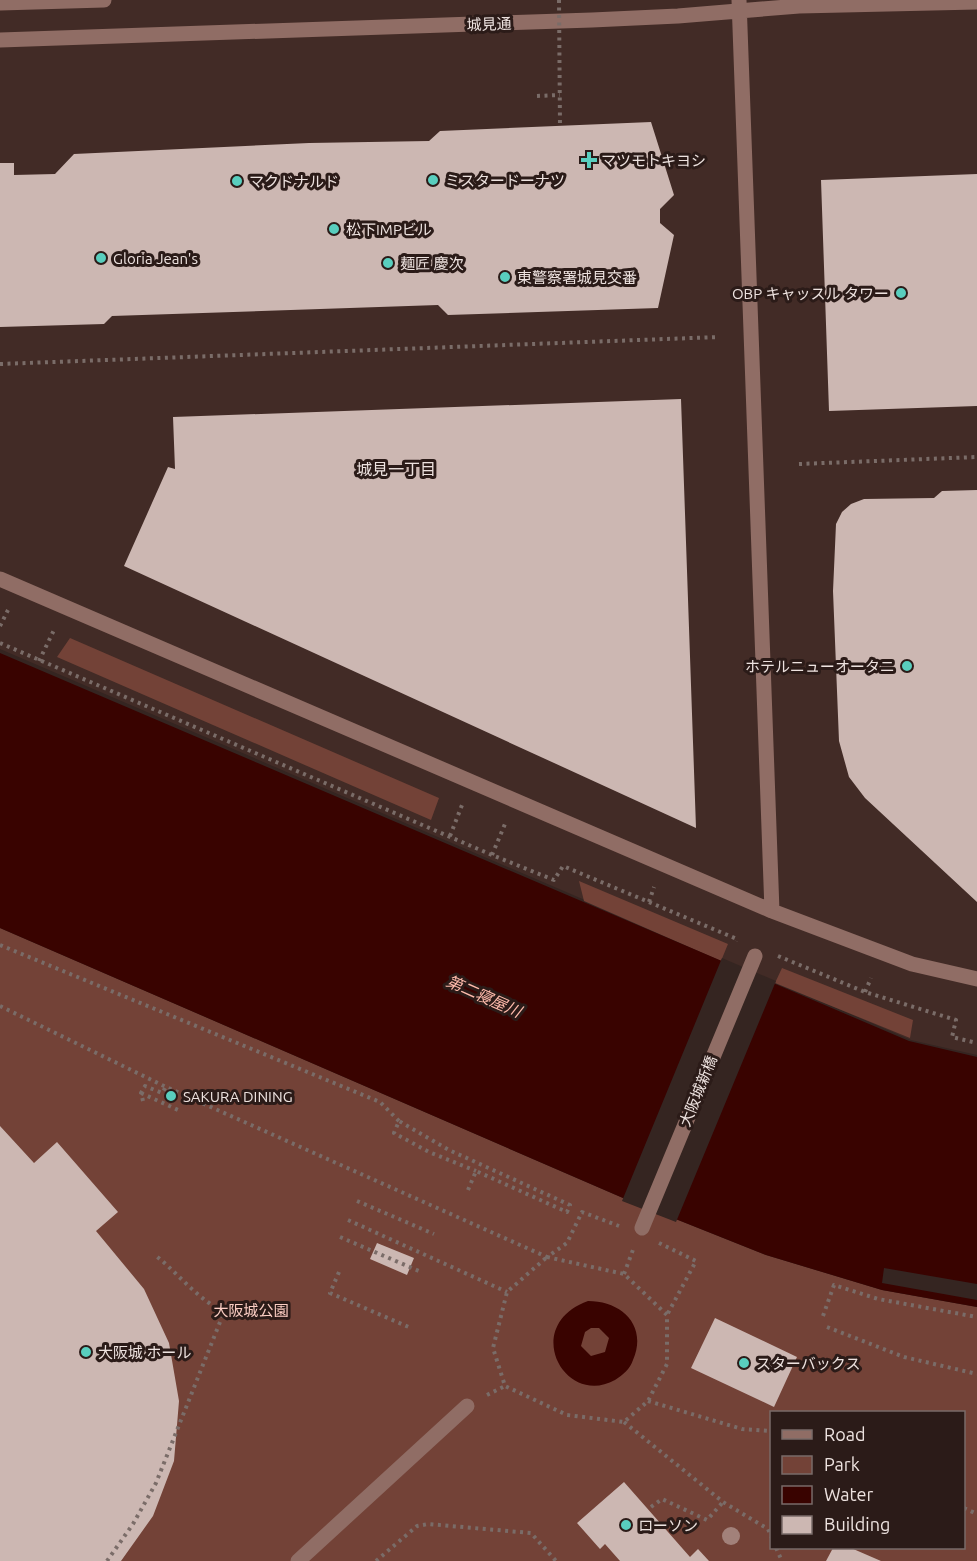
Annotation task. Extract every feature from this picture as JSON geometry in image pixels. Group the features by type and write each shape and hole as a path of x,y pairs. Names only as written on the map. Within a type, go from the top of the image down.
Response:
{"street":[{"path":"0,3 104,0"},
{"name":"城見通","path":"0,40 592,20 739,6 977,2"},
{"path":"739,6 772,911"},
{"path":"0,579 772,911 912,964 977,979"},
{"name":"大阪城新橋","path":"642,1228 754,956"},
{"path":"298,1561 467,1406"}],"path":[{"path":"559,0 560,126"},
{"path":"537,96 560,95"},
{"path":"0,364 719,337"},
{"path":"799,464 977,458"},
{"path":"0,626 8,610"},
{"path":"39,660 54,630"},
{"path":"0,644 554,880 563,866 737,939 734,946"},
{"path":"450,836 462,805"},
{"path":"492,855 505,824"},
{"path":"649,902 654,887"},
{"path":"0,945 380,1102 399,1121 449,1150 570,1204 567,1212 429,1152 394,1133 399,1121"},
{"path":"774,964 778,954 865,992 956,1020 952,1037 977,1043"},
{"path":"865,992 871,978"},
{"path":"0,1006 166,1087 547,1257 624,1274 667,1316"},
{"path":"141,1093 145,1086 162,1093 166,1087"},
{"path":"141,1093 144,1101"},
{"path":"141,1093 178,1110"},
{"path":"468,1190 476,1171"},
{"path":"357,1201 434,1234"},
{"path":"623,1220 618,1227 582,1212 567,1243 547,1257 507,1292 493,1348 505,1386 567,1415 624,1422 723,1502 768,1529 770,1535"},
{"path":"348,1220 507,1292"},
{"path":"624,1422 648,1401 667,1364 667,1316 696,1261 658,1245 662,1236"},
{"path":"340,1237 419,1271"},
{"path":"624,1274 636,1244"},
{"path":"106,1561 133,1524 156,1483 225,1312 191,1291 177,1272 155,1255"},
{"path":"339,1272 330,1293 411,1328"},
{"path":"823,1316 834,1285 878,1299 977,1317"},
{"path":"827,1327 904,1357 977,1374"},
{"path":"648,1401 742,1429 770,1431"},
{"path":"651,1507 662,1499 707,1520 723,1502"},
{"path":"376,1561 417,1526 428,1524 531,1533 556,1561"}],"shaded area":[{"path":"0,0 977,0 977,1055 911,1040 0,649"}],"green space":[{"path":"70,638 439,798 431,820 57,657"},
{"path":"579,881 728,944 721,961 584,901"},
{"name":"大阪城公園","path":"0,928 623,1198 766,1255 882,1290 977,1307 977,1561 0,1561"},
{"path":"782,968 913,1020 910,1038 775,983"}],"water":[{"name":"第二寝屋川","path":"0,653 909,1041 977,1057 977,1307 882,1290 766,1255 623,1198 0,928"},
{"path":"588,1301 611,1305 628,1317 637,1336 637,1347 632,1363 623,1374 615,1380 597,1386 580,1383 567,1374 557,1360 553,1344 556,1328 568,1313","holes":["591,1328 599,1328 609,1338 605,1352 591,1356 581,1346 585,1332"]}],"pier":[{"path":"722,958 776,981 676,1222 622,1201"},
{"path":"884,1268 977,1284 977,1300 882,1283"}],"building":[{"name":"松下IMPビル","path":"651,122 674,195 660,209 660,223 674,235 658,308 448,315 438,305 112,316 104,324 0,327 0,163 14,163 14,175 55,174 74,154 309,143 429,141 440,131"},
{"name":"OBP キャッスル タワー","path":"977,174 977,406 829,411 821,180"},
{"path":"681,399 696,828 124,566 168,467 175,469 173,417"},
{"name":"ホテルニューオータニ","path":"977,490 977,902 865,798 849,777 839,741 833,591 836,524 842,512 851,504 864,499 934,498 942,491"},
{"name":"大阪城 ホール","path":"0,1126 34,1163 57,1142 118,1212 96,1231 144,1289 169,1343 179,1401 174,1461 153,1516 121,1561 0,1561"},
{"path":"377,1243 414,1258 407,1275 370,1259"},
{"name":"スターバックス","path":"715,1318 797,1357 774,1407 691,1368"},
{"path":"624,1482 690,1557 698,1549 709,1561 620,1561 605,1544 600,1549 577,1523"},
{"path":"832,1549 853,1549 881,1561 826,1561"}],"place":[{"name":"マツモトキヨシ","path":"589,160"},
{"name":"ミスタードーナツ","path":"433,180"},
{"name":"マクドナルド","path":"237,181"},
{"name":"松下IMPビル","path":"334,229"},
{"name":"Gloria Jean's","path":"101,258"},
{"name":"麺匠 慶次","path":"388,263"},
{"name":"東警察署城見交番","path":"505,277"},
{"name":"OBP キャッスル タワー","path":"901,293"},
{"name":"ホテルニューオータニ","path":"907,666"},
{"name":"SAKURA DINING","path":"171,1096"},
{"name":"大阪城 ホール","path":"86,1352"},
{"name":"スターバックス","path":"744,1363"},
{"name":"ローソン","path":"626,1525"}],"district":[{"name":"城見一丁目","path":"396,469"}]}
